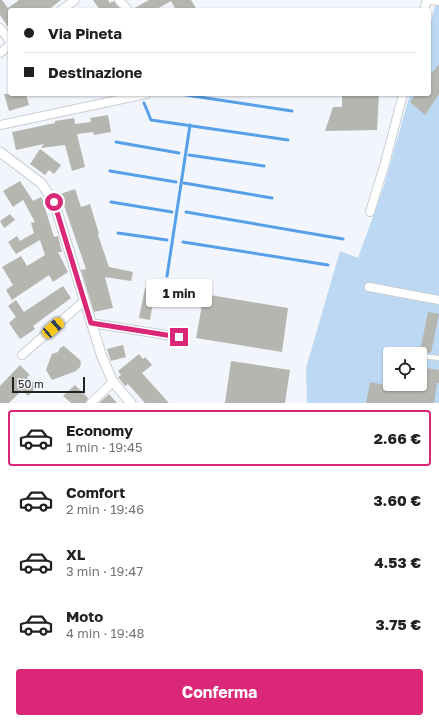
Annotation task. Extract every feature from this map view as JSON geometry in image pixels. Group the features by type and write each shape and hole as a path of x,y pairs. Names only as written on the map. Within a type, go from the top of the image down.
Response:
{"street":[{"path":"64,8 75,0"},
{"path":"119,0 126,8"},
{"path":"427,0 439,1"},
{"path":"0,28 8,38"},
{"path":"0,125 137,96"},
{"path":"370,212 385,163 402,96"},
{"path":"0,152 41,183 54,202 102,357 113,382 131,403"},
{"path":"369,287 439,300"},
{"path":"22,355 84,301"},
{"path":"91,323 179,337"},
{"path":"91,403 113,382"}],"lane":[{"path":"427,357 439,358"}],"shaded area":[{"path":"436,4 439,4 439,403 307,403 306,368 340,251 358,258 384,186 409,96 431,96 431,20"}],"building":[{"path":"0,0 2,0 8,8 8,27 0,15"},
{"path":"19,0 61,0 51,8 8,8"},
{"path":"93,0 108,0 110,3 114,1 119,8 99,8"},
{"path":"149,0 191,0 196,8 175,8 171,1 159,8 135,8"},
{"path":"439,64 439,94 425,115 410,102 414,96 431,96 431,74"},
{"path":"4,94 8,94 8,96 27,96 29,105 9,111"},
{"path":"342,96 379,96 377,130 325,131 333,107 342,107"},
{"path":"108,115 111,132 94,135 93,132 77,134 85,167 72,171 65,145 41,148 44,144 16,150 12,132 55,123 55,121 74,118 75,124 91,122 90,118"},
{"path":"40,149 61,165 54,174 49,170 45,175 30,164"},
{"path":"20,181 33,201 41,197 47,207 45,208 54,237 58,236 62,252 58,252 68,272 53,282 49,275 12,300 6,290 13,285 2,267 21,256 27,266 45,255 40,240 16,254 8,242 17,236 20,241 34,233 31,223 35,222 23,200 13,207 3,191"},
{"path":"75,189 81,207 90,204 99,234 98,235 109,267 133,272 131,281 105,277 113,308 94,312 81,270 86,269 60,194"},
{"path":"10,214 15,220 4,228 0,221"},
{"path":"63,286 71,298 33,326 35,329 20,339 9,323 16,317 8,306 16,300 24,312"},
{"path":"145,288 159,290 156,303 153,303 150,320 139,318"},
{"path":"204,294 288,308 282,352 196,338"},
{"path":"428,312 439,314 431,353 427,352 427,347 421,347"},
{"path":"123,345 126,357 111,361 107,349"},
{"path":"64,346 80,360 80,367 76,371 52,380 46,370 52,354 58,352 60,348"},
{"path":"139,354 143,359 145,357 152,365 142,373 169,403 145,403 128,384 125,386 118,377 121,375 118,371"},
{"path":"231,361 290,370 285,403 225,403"},
{"path":"20,365 30,375 27,377 37,386 28,396 22,390 9,403 0,403 0,386"},
{"path":"427,368 439,370 439,383 437,383 434,403 366,403 370,382 383,385 383,391 427,391"},
{"path":"75,385 88,398 86,403 71,403 63,396"},
{"path":"109,394 117,403 99,403"}],"waterway":[{"path":"193,96 292,111"},
{"path":"144,103 151,120 288,140"},
{"path":"167,276 190,125"},
{"path":"116,142 179,153"},
{"path":"189,155 264,166"},
{"path":"110,171 176,182"},
{"path":"184,183 272,198"},
{"path":"111,202 172,212"},
{"path":"186,212 343,239"},
{"path":"118,233 167,240"},
{"path":"183,242 328,265"}],"route":[{"path":"54,202 91,323 179,337"}]}
